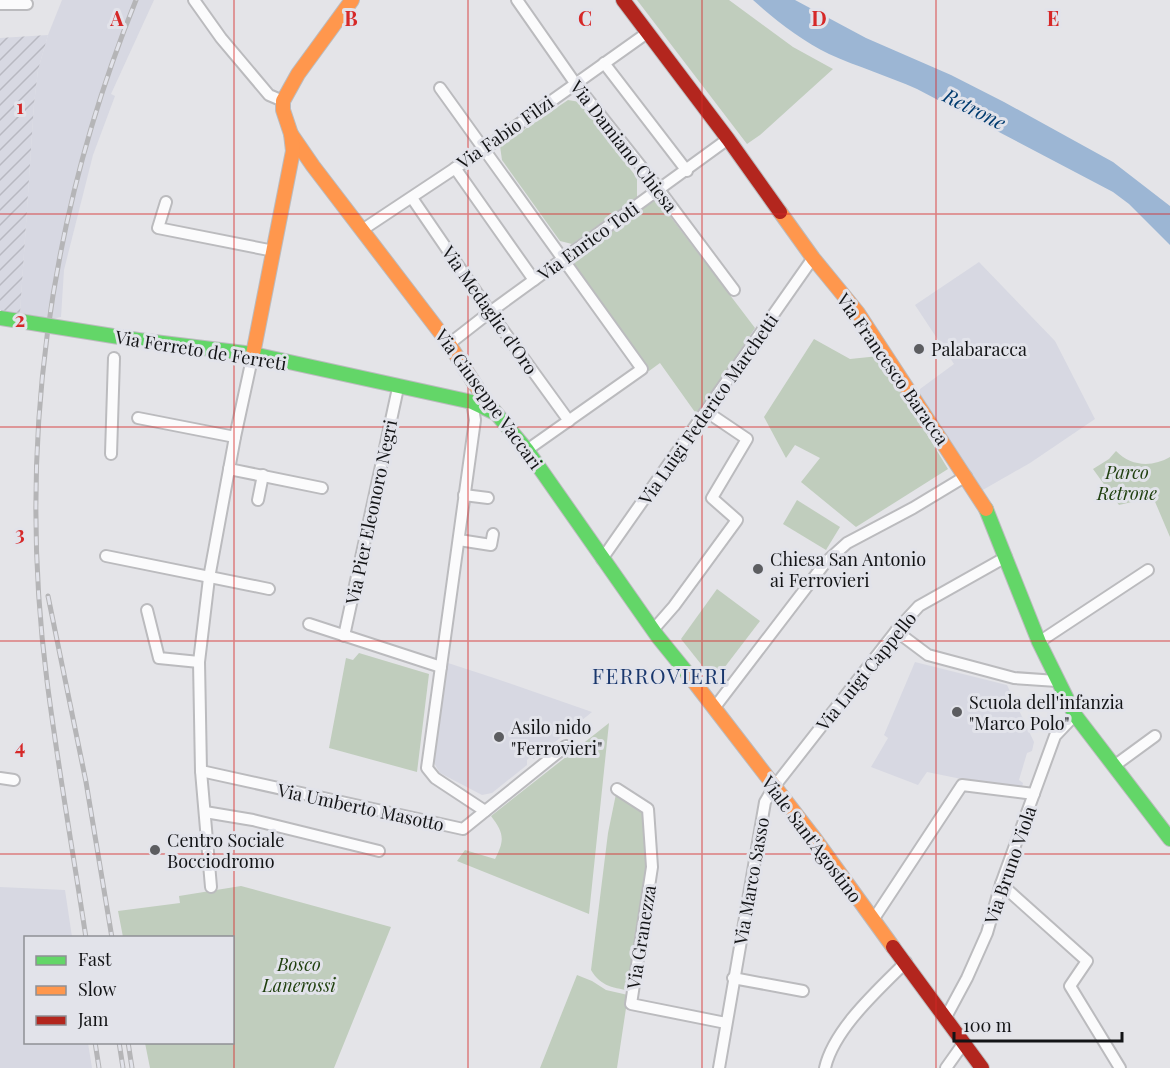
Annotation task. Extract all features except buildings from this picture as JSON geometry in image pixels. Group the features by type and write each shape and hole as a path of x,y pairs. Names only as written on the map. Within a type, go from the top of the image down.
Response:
{"main road":[{"path":"253,354 293,151 283,101 298,74 352,0"},
{"name":"Via Francesco Baracca","path":"623,0 728,139 813,258 858,313 966,476 985,506 1040,642 1075,716 1170,839"},
{"name":"Via Giuseppe Vaccari","path":"291,134 449,344 475,397"},
{"path":"289,179 302,167 313,166"},
{"name":"Via Ferreto de Ferreti","path":"0,318 138,340 253,354 398,388 475,397 497,414"},
{"name":"Via Giuseppe Vaccari","path":"497,414 527,450 655,634"},
{"name":"Viale Sant'Agostino","path":"655,634 715,707 815,839 982,1068"}],"street":[{"name":"Via Damiano Chiesa","path":"517,0 575,83 734,290"},
{"path":"196,1 221,38 269,95 283,101"},
{"path":"0,4 27,4"},
{"name":"Via Fabio Filzi","path":"362,230 484,149 647,33"},
{"path":"604,63 687,171"},
{"path":"440,88 642,369 527,450"},
{"name":"Via Enrico Toti","path":"449,344 728,139"},
{"path":"454,168 534,280"},
{"name":"Via Medaglie d'Oro","path":"412,198 490,312 569,421"},
{"path":"166,202 158,228 273,251"},
{"name":"Via Luigi Federico Marchetti","path":"602,559 813,258"},
{"path":"211,887 201,771 199,662 209,578 253,354"},
{"path":"111,454 114,358"},
{"name":"Via Pier Eleonoro Negri","path":"344,636 398,388"},
{"path":"475,397 475,420 427,768 435,778 485,811"},
{"path":"655,634 737,520 711,498 747,439 707,412"},
{"path":"138,418 235,437"},
{"path":"230,469 322,488"},
{"path":"258,500 263,475"},
{"path":"715,707 825,563 847,543 913,508 966,476"},
{"path":"464,495 488,498"},
{"path":"459,540 491,545 493,534"},
{"path":"106,556 269,589"},
{"name":"Via Luigi Cappello","path":"774,787 896,631 919,606 1006,557"},
{"path":"1040,642 1148,570"},
{"path":"147,610 159,658 199,662"},
{"path":"309,624 441,667"},
{"path":"896,631 928,655 1014,678 1057,681"},
{"name":"Via Bruno Viola","path":"946,1017 987,933 1001,884 1055,736 1075,716"},
{"path":"1114,766 1155,736"},
{"name":"Via Umberto Masotto","path":"201,771 463,829 566,746"},
{"path":"0,778 14,780"},
{"path":"873,920 962,785 1034,794"},
{"name":"Via Marco Sasso","path":"719,1068 765,802 774,787"},
{"name":"Via Granezza","path":"617,789 648,809 652,867 631,1004 726,1023"},
{"path":"205,812 253,820 379,851"},
{"path":"1001,884 1087,961 1070,986 1120,1068"},
{"path":"825,1068 842,1034 876,993 906,962"},
{"path":"734,978 803,991"},
{"path":"946,1068 963,1044"}],"shaded area":[{"path":"62,0 154,0 111,94 115,96 93,155 64,270 61,317 52,319 20,313 38,70 48,35"},
{"path":"48,35 38,70 34,104 20,313 0,310 0,38"},
{"path":"979,262 1055,341 1095,419 1030,463 981,491 920,394 920,389 954,364 915,305"},
{"name":"Scuola dell'infanzia \"Marco Polo\"","path":"915,662 1007,685 1034,742 1032,751 1027,753 1019,780 1023,783 1021,791 927,772 918,785 871,767 888,738 884,735"},
{"name":"Asilo nido \"Ferrovieri\"","path":"448,663 592,712 534,759 530,757 527,765 492,793 482,795 440,773 434,763"},
{"path":"0,887 65,890 72,936 24,936 24,1044 88,1044 92,1068 0,1068"}],"green space":[{"path":"637,0 729,0 793,47 833,69 747,144"},
{"path":"568,100 580,102 637,178 637,197 572,244 560,241 502,160 500,146"},
{"path":"653,199 657,199 755,328 697,415 660,363 649,371 568,261"},
{"path":"814,339 850,359 879,356 948,469 856,527 801,482 820,458 795,445 786,458 764,417"},
{"name":"Parco Retrone","path":"1116,451 1128,460 1142,464 1156,463 1170,457 1170,537 1153,497 1119,505 1093,469 1109,459"},
{"path":"797,500 840,527 826,550 783,524"},
{"path":"717,589 760,621 721,672 712,678 681,639"},
{"path":"359,653 429,674 417,772 329,748 346,658 353,660"},
{"path":"609,723 589,914 457,861 465,850 495,859 502,837 499,827 491,816"},
{"path":"617,789 648,809 652,867 633,991 614,988 604,983 591,970 608,833"},
{"name":"Bosco Lanerossi","path":"241,886 391,927 334,1068 150,1068 145,1044 234,1044 234,936 123,936 118,911 180,903 179,896"},
{"path":"577,975 606,990 628,995 617,1068 540,1068"}],"water":[{"name":"Retrone","path":"753,0 795,0 866,38 951,75 1004,102 1113,162 1170,206 1170,245 1129,204 1113,192 917,89 819,49 789,30"}],"railway":[{"path":"86,936 51,713 39,594 36,507 39,420 47,334 61,249 81,165 106,82 136,0"},
{"path":"48,596 86,782 112,936"},
{"path":"95,1044 99,1068"},
{"path":"119,1044 123,1068"},
{"path":"128,1044 132,1068"}],"traffic: fast":[{"path":"0,318 138,340"},
{"path":"138,340 253,354 472,402 493,412"},
{"path":"485,400 527,450 658,637 688,674"},
{"path":"986,509 1039,642 1075,715 1170,839"}],"traffic: slow":[{"path":"253,354 293,151 283,101 298,74 352,0"},
{"path":"291,134 449,344 485,400"},
{"path":"780,212 813,258 858,313 986,509"},
{"path":"688,674 815,839 893,947"}],"traffic: jam":[{"path":"623,0 780,212"},
{"path":"893,947 982,1068"}],"place":[{"name":"Palabaracca","path":"919,349"},
{"name":"Chiesa San Antonio ai Ferrovieri","path":"758,569"},
{"name":"Scuola dell'infanzia \"Marco Polo\"","path":"957,712"},
{"name":"Asilo nido \"Ferrovieri\"","path":"499,737"},
{"name":"Centro Sociale Bocciodromo","path":"155,850"}],"district":[{"name":"FERROVIERI","path":"660,675"}]}
